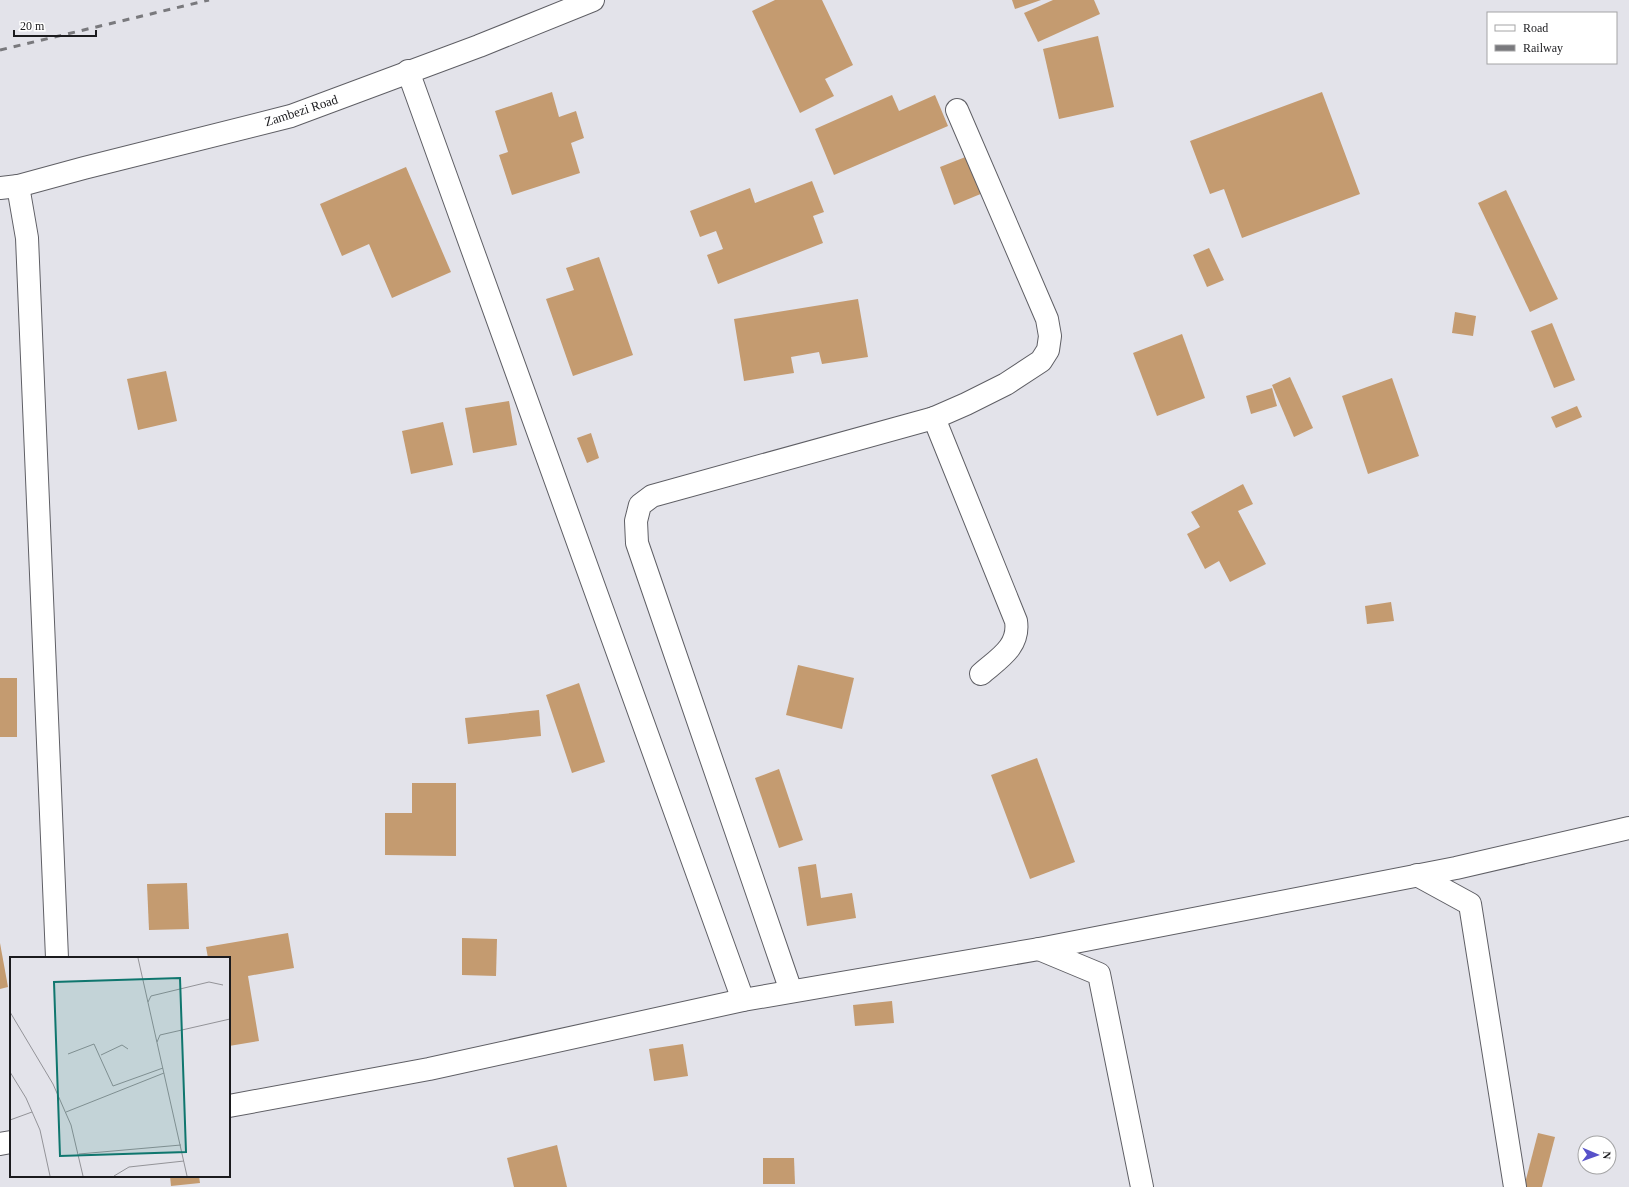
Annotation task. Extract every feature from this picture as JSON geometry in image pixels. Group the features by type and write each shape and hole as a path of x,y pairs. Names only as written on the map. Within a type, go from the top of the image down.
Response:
{"street":[{"name":"Zambezi Road","path":"9,187 291,116 479,46 593,0"},
{"path":"408,72 743,1000"},
{"path":"791,991 638,543 636,520 640,505 652,496 934,418 1006,384 1041,361 1048,350 1050,336 1046,319 957,110"},
{"path":"9,187 27,238 57,957"},
{"path":"934,418 1016,621 1017,631 1015,640 1010,648 981,674"},
{"path":"230,1106 429,1069 743,1000 1039,949 1456,868 1629,828"},
{"path":"1417,875 1470,904 1515,1187"},
{"path":"1039,949 1099,974 1142,1187"},
{"path":"0,1144 10,1142"}],"building":[{"path":"775,0 822,0 853,65 825,79 834,96 800,113 752,11"},
{"path":"1012,0 1041,0 1015,9"},
{"path":"1053,0 1094,0 1100,14 1038,42 1024,13"},
{"path":"1098,36 1114,107 1059,119 1043,49"},
{"path":"552,92 559,117 576,111 584,138 571,143 580,173 512,195 499,155 508,152 495,111"},
{"path":"1322,92 1360,194 1242,238 1224,189 1210,194 1190,141"},
{"path":"892,95 899,111 935,95 948,126 834,175 815,129"},
{"path":"968,156 983,193 954,205 940,167"},
{"path":"406,167 451,272 392,298 369,244 342,256 320,204"},
{"path":"812,181 824,212 813,216 823,243 718,284 707,255 723,249 716,231 700,237 690,211 750,188 755,203"},
{"path":"1506,190 1558,299 1530,312 1478,203"},
{"path":"1209,248 1224,280 1207,287 1193,255"},
{"path":"599,257 633,355 573,376 546,299 574,290 566,268"},
{"path":"858,299 868,357 822,364 819,352 791,357 794,373 744,381 734,319"},
{"path":"1455,312 1476,316 1473,336 1452,333"},
{"path":"1552,323 1575,380 1554,388 1531,331"},
{"path":"1182,334 1205,398 1157,416 1133,353"},
{"path":"166,371 177,421 138,430 127,379"},
{"path":"1290,377 1313,428 1294,437 1272,385"},
{"path":"1392,378 1419,456 1368,474 1342,396"},
{"path":"1272,388 1277,406 1251,414 1246,396"},
{"path":"509,401 517,445 473,453 465,408"},
{"path":"1577,406 1582,417 1556,428 1551,417"},
{"path":"443,422 453,465 411,474 402,431"},
{"path":"591,433 599,458 587,463 577,438"},
{"path":"1243,484 1253,504 1238,511 1266,564 1230,582 1219,561 1205,569 1187,534 1200,527 1191,512"},
{"path":"1391,602 1394,621 1367,624 1365,606"},
{"path":"798,665 854,678 842,729 786,715"},
{"path":"0,678 17,678 17,737 0,737"},
{"path":"579,683 605,762 572,773 546,695"},
{"path":"539,710 541,736 468,744 465,718"},
{"path":"1037,758 1075,862 1030,879 991,775"},
{"path":"779,769 803,840 779,848 755,778"},
{"path":"412,783 456,783 456,856 385,855 385,813 412,813"},
{"path":"816,864 821,898 852,893 856,918 807,926 798,867"},
{"path":"187,883 189,929 149,930 147,884"},
{"path":"288,933 294,968 248,976 259,1041 230,1046 230,957 208,957 206,947"},
{"path":"462,938 497,939 496,976 462,975"},
{"path":"0,943 8,987 0,989"},
{"path":"892,1001 894,1023 855,1026 853,1005"},
{"path":"683,1044 688,1076 654,1081 649,1049"},
{"path":"1538,1133 1555,1137 1542,1187 1524,1187"},
{"path":"557,1145 567,1187 514,1187 507,1158"},
{"path":"763,1158 794,1158 795,1184 763,1184"},
{"path":"170,1177 199,1177 200,1183 171,1186"}],"railway":[{"path":"0,50 209,0"}]}
